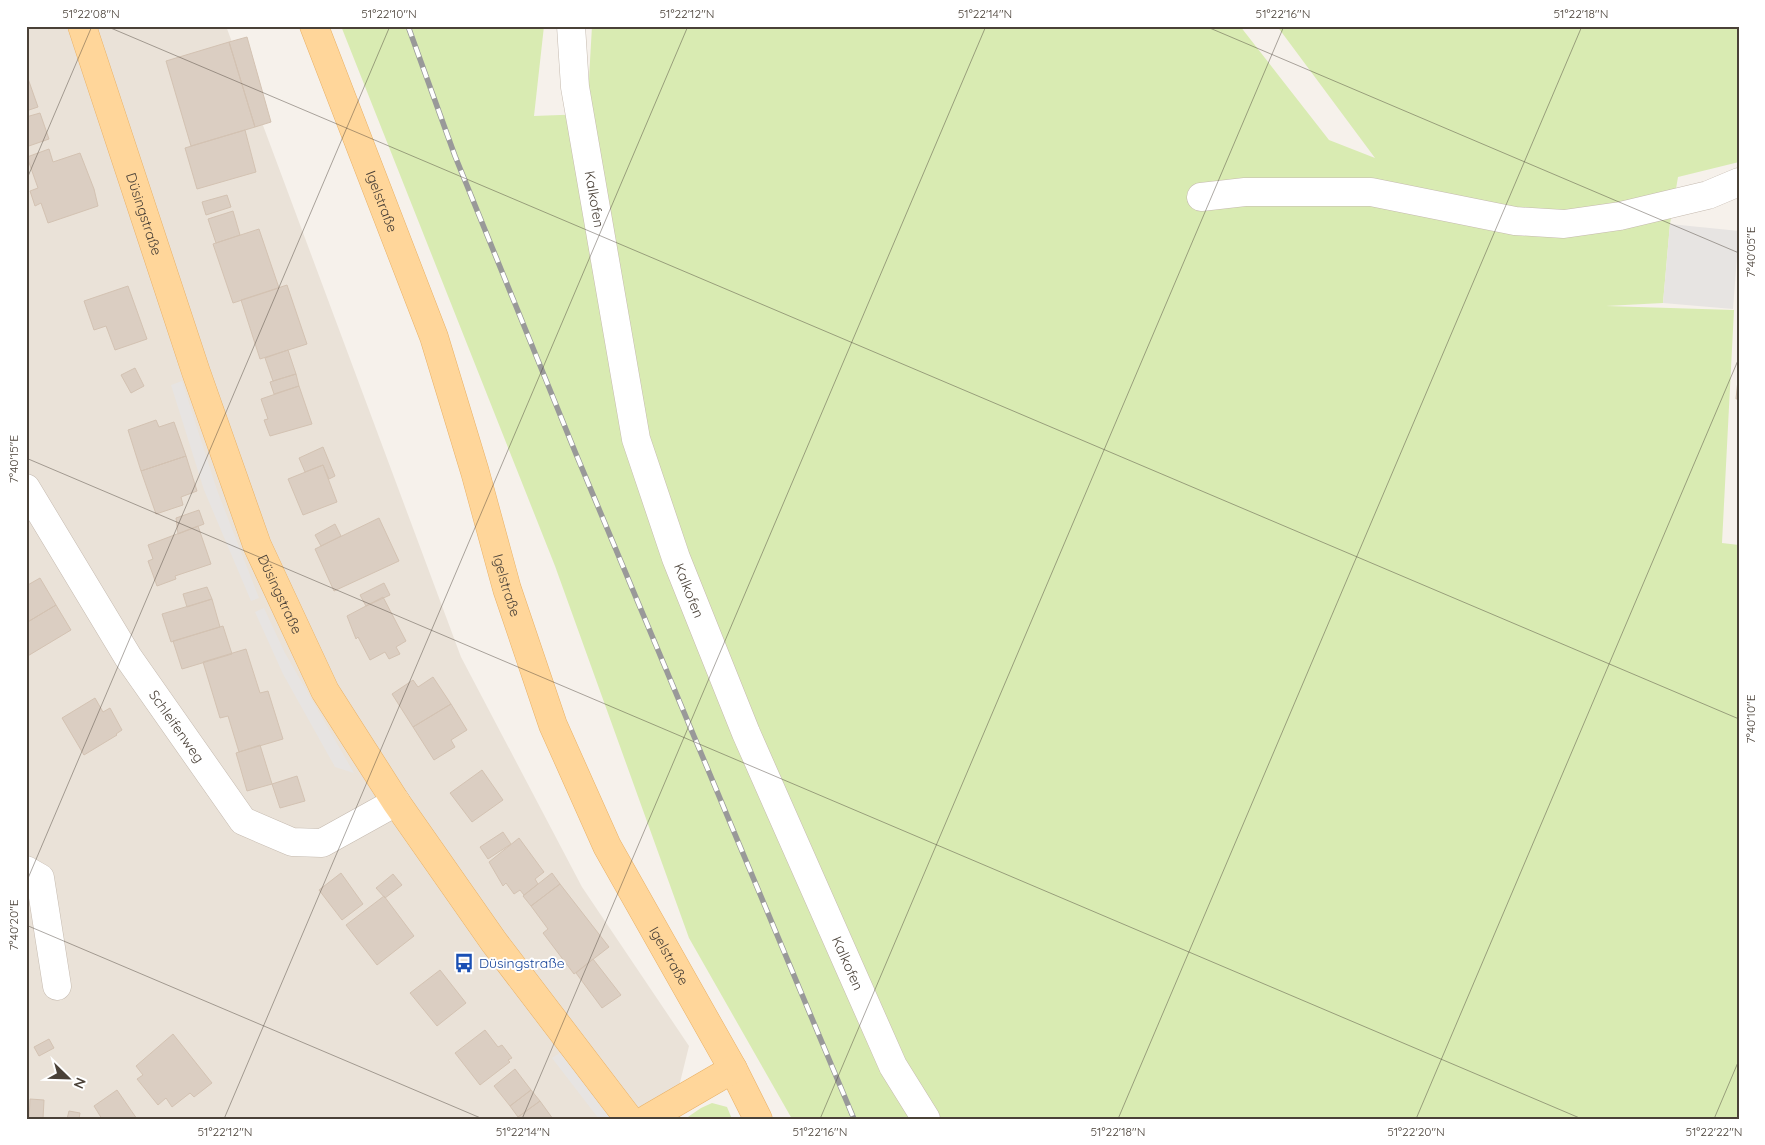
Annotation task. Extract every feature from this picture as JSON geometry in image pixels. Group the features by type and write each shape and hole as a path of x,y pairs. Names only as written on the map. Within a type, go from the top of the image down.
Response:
{"main road":[{"name":"Düsingstraße","path":"82,26 196,372 257,545 325,691 396,802 494,942 629,1119"},
{"name":"Igelstraße","path":"314,26 434,337 475,472 507,589 553,725 607,846 733,1069 758,1119"},
{"path":"647,1119 733,1069"}],"street":[{"name":"Kalkofen","path":"571,26 575,86 636,439 676,558 746,733 892,1066 926,1119"},
{"path":"1201,197 1244,192 1371,192 1515,221 1564,224 1620,216 1708,195 1739,182"},
{"name":"Schleifenweg","path":"26,488 128,657 243,820 292,842 322,843 396,802"},
{"path":"26,870 40,878 57,986"}],"shaded area":[{"path":"26,26 226,26 461,657 582,887 689,1046 671,1119 26,1119"},
{"path":"1670,224 1739,231 1733,309 1663,303"},
{"path":"182,381 217,490 259,598 251,601 204,490 171,385"},
{"path":"264,608 285,653 354,773 335,767 283,674 255,612"},
{"path":"561,1052 613,1119 599,1119 552,1058"}],"green space":[{"path":"341,26 544,26 534,116 587,114 592,26 1240,26 1329,140 1375,158 1277,26 1739,26 1739,162 1678,177 1670,224 1663,303 1606,306 1734,310 1722,543 1739,545 1739,1119 792,1119 689,938 555,566"},
{"path":"712,1103 727,1107 732,1119 685,1119 701,1108"}],"building":[{"path":"247,37 271,122 255,127 229,42"},
{"path":"229,42 255,127 191,146 166,61"},
{"path":"26,73 38,107 26,111"},
{"path":"40,113 49,139 26,147 26,117"},
{"path":"245,130 256,172 197,189 185,148"},
{"path":"49,149 53,162 80,153 94,189 98,206 48,223 41,203 35,206 30,191 38,188 27,157"},
{"path":"227,195 231,207 206,215 202,202"},
{"path":"233,211 240,235 216,243 208,219"},
{"path":"259,229 279,288 233,303 213,244"},
{"path":"287,285 307,344 260,359 241,300"},
{"path":"128,286 147,339 115,350 106,326 94,330 84,301"},
{"path":"288,350 296,374 273,381 265,358"},
{"path":"135,368 144,386 131,393 121,375"},
{"path":"1739,370 1739,399 1736,399"},
{"path":"296,374 299,386 274,394 270,382"},
{"path":"299,386 312,424 270,436 264,420 268,419 261,399"},
{"path":"156,420 159,427 174,422 186,456 141,471 128,430"},
{"path":"323,447 335,476 329,479 323,465 305,472 299,458"},
{"path":"186,456 197,491 181,497 183,505 156,514 141,471"},
{"path":"323,465 337,502 303,515 288,479"},
{"path":"199,510 204,524 178,534 176,518"},
{"path":"379,518 399,561 334,591 315,549"},
{"path":"335,524 341,536 321,546 315,535"},
{"path":"198,526 211,564 175,576 176,579 157,586 148,561 153,559 148,545"},
{"path":"40,578 56,605 26,623 26,586"},
{"path":"384,583 390,595 366,606 360,595"},
{"path":"207,587 212,599 187,607 183,594"},
{"path":"383,597 406,641 396,647 400,654 389,659 385,652 370,660 358,637 356,639 347,616"},
{"path":"212,599 220,627 171,642 162,614"},
{"path":"56,605 71,630 26,657 26,623"},
{"path":"223,626 232,654 182,669 173,641"},
{"path":"246,649 260,693 268,691 283,739 239,752 228,716 220,718 203,662"},
{"path":"433,677 451,704 413,727 392,694 413,680 418,687"},
{"path":"95,698 103,712 110,708 122,730 84,755 62,718"},
{"path":"451,704 467,730 451,740 455,747 434,760 413,727"},
{"path":"260,745 272,784 247,791 236,753"},
{"path":"482,770 503,800 472,822 450,793"},
{"path":"297,776 305,801 280,808 272,784"},
{"path":"503,832 511,844 488,859 480,847"},
{"path":"519,838 544,872 535,879 538,884 524,895 520,890 514,894 506,883 503,886 489,862"},
{"path":"341,873 363,904 342,920 319,890"},
{"path":"552,873 560,884 531,906 523,896"},
{"path":"393,874 402,885 385,898 376,888"},
{"path":"560,884 609,947 574,974 543,933 548,929 531,906"},
{"path":"384,896 414,936 377,965 346,925"},
{"path":"593,959 621,995 602,1008 576,973"},
{"path":"440,970 466,1003 437,1026 410,993"},
{"path":"485,1030 498,1047 502,1045 512,1058 508,1060 510,1062 480,1085 455,1053"},
{"path":"173,1034 212,1083 194,1097 190,1093 172,1107 166,1098 158,1105 137,1079 143,1075 136,1066"},
{"path":"49,1039 54,1048 39,1056 34,1047"},
{"path":"515,1069 531,1090 510,1106 494,1086"},
{"path":"117,1090 137,1119 102,1119 94,1106"},
{"path":"531,1090 540,1101 518,1117 510,1106"},
{"path":"30,1099 44,1100 43,1119 29,1119"},
{"path":"540,1101 553,1119 516,1119 518,1117"},
{"path":"69,1111 80,1113 79,1119 67,1119"}],"railway":[{"path":"408,26 455,156 576,454 854,1119"}],"place":[{"name":"Düsingstraße","path":"464,963"}]}
